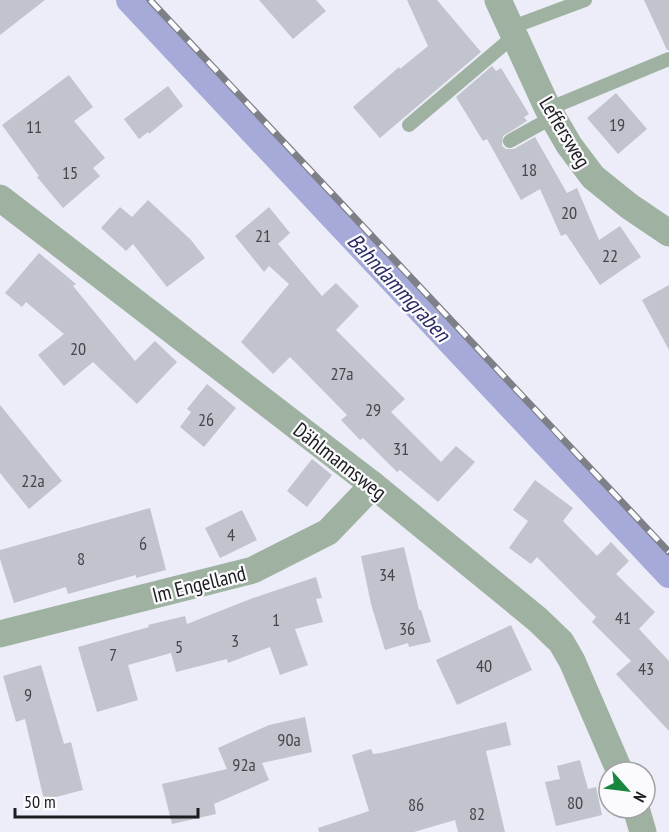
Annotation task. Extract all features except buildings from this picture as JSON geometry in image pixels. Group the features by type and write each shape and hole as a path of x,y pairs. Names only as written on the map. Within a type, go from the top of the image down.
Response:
{"street":[{"name":"Leffersweg","path":"498,0 550,113 569,146 593,177 629,206 668,232"},
{"name":"Dählmannsweg","path":"0,198 373,485 528,611 561,642 572,661 615,760"},
{"name":"Im Engelland","path":"0,634 253,570 328,532 373,485"}],"lane":[{"path":"409,125 512,32 585,0"},
{"path":"510,141 550,113 669,59"}],"waterway":[{"name":"Bahndammgraben","path":"129,0 669,575"}],"railway":[{"path":"150,0 669,552"}]}
